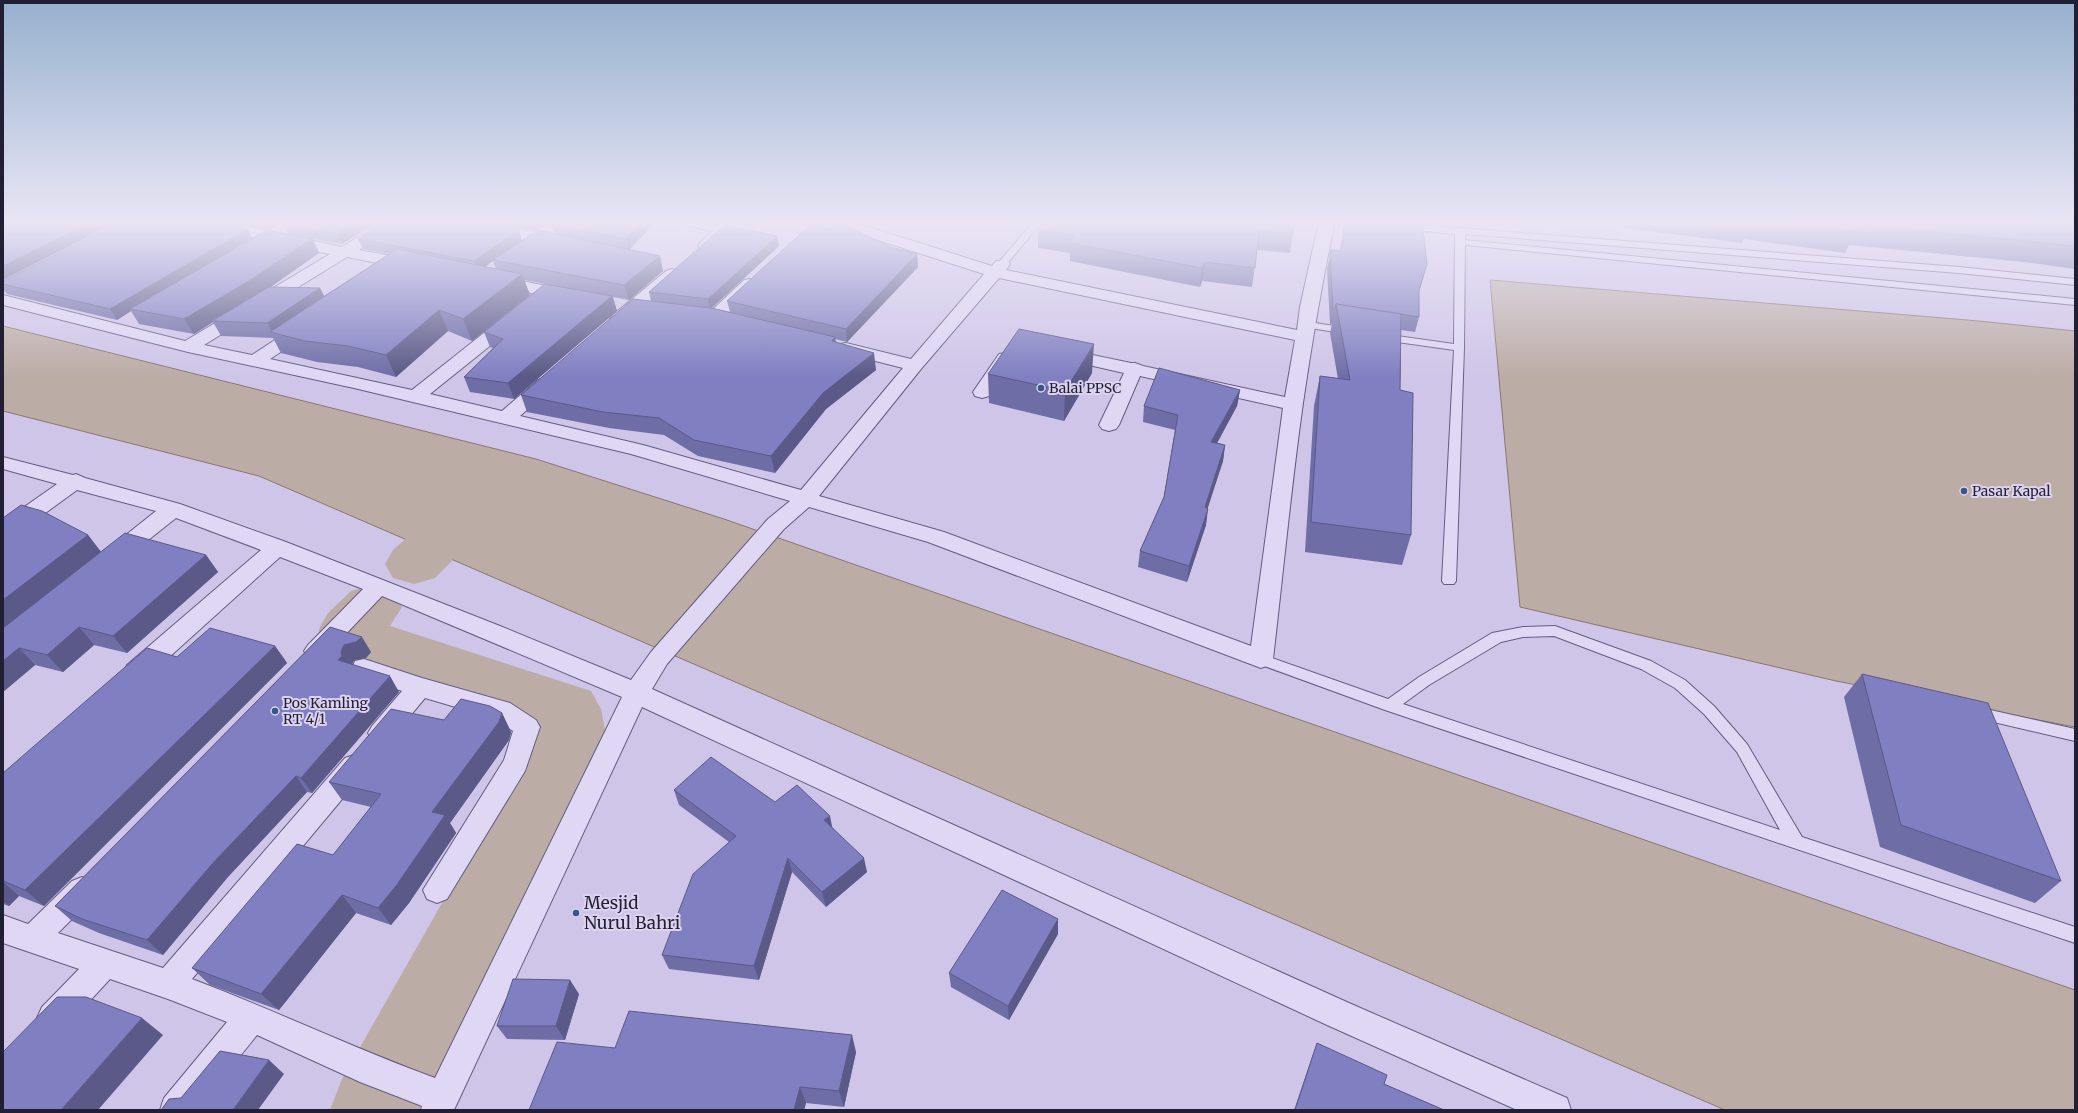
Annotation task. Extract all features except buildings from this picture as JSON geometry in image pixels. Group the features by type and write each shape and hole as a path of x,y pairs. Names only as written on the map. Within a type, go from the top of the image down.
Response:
{"street":[{"path":"188,347 309,273"},
{"path":"382,276 387,273"},
{"path":"489,273 481,278 586,299"},
{"path":"608,329 633,308 670,273"},
{"path":"3,929 106,962 168,984 252,1017 432,1098 636,693 659,658 776,524 805,499 915,365 994,273"},
{"path":"1022,273 1306,331"},
{"path":"5,292 116,329 188,347 415,397 636,449 936,537 1261,660 1293,405 1309,307 1316,273"},
{"path":"715,318 762,274"},
{"path":"415,397 547,291"},
{"path":"609,303 633,308 652,308"},
{"path":"116,329 136,317"},
{"path":"255,362 312,323"},
{"path":"830,345 915,365"},
{"path":"982,392 1009,352 1018,347"},
{"path":"1049,351 1135,368 1293,405"},
{"path":"1109,425 1135,368"},
{"path":"506,418 560,371"},
{"path":"3,463 76,481 112,493 173,508 379,586 636,693 1338,1014 1555,1110"},
{"path":"3,532 76,481"},
{"path":"100,567 173,508"},
{"path":"117,689 278,547"},
{"path":"301,666 379,586"},
{"path":"364,668 420,687 501,710 528,727 516,762 437,890"},
{"path":"168,984 420,687"},
{"path":"34,938 95,876"},
{"path":"36,1036 106,962"},
{"path":"176,1110 252,1017"}],"lane":[{"path":"1449,581 1459,348 1460,273"},
{"path":"1800,273 2075,302"},
{"path":"1988,273 2075,282"},
{"path":"1306,331 1361,333"},
{"path":"1376,336 1459,348"},
{"path":"1390,706 1424,681 1497,637 1523,632 1555,631 1646,665 1680,684 1709,710 1742,748 1796,842"},
{"path":"1261,660 1390,706 2075,935"},
{"path":"1959,709 2075,735"}],"shaded area":[{"path":"1490,280 1979,321 2075,331 2075,727 1836,681 1520,607"},
{"path":"3,326 536,459 724,519 2075,990 2075,1110 1725,1110 259,476 3,411"}],"waterway":[{"path":"414,564 430,549 470,502"},
{"path":"372,607 350,629 350,637 568,709 572,735 373,1110"}],"place":[{"name":"Balai PPSC","path":"1041,388"},
{"name":"Pasar Kapal","path":"1964,491"},
{"name":"Pos Kamling RT 4/1","path":"275,711"},
{"name":"Mesjid Nurul Bahri","path":"576,913"}]}
